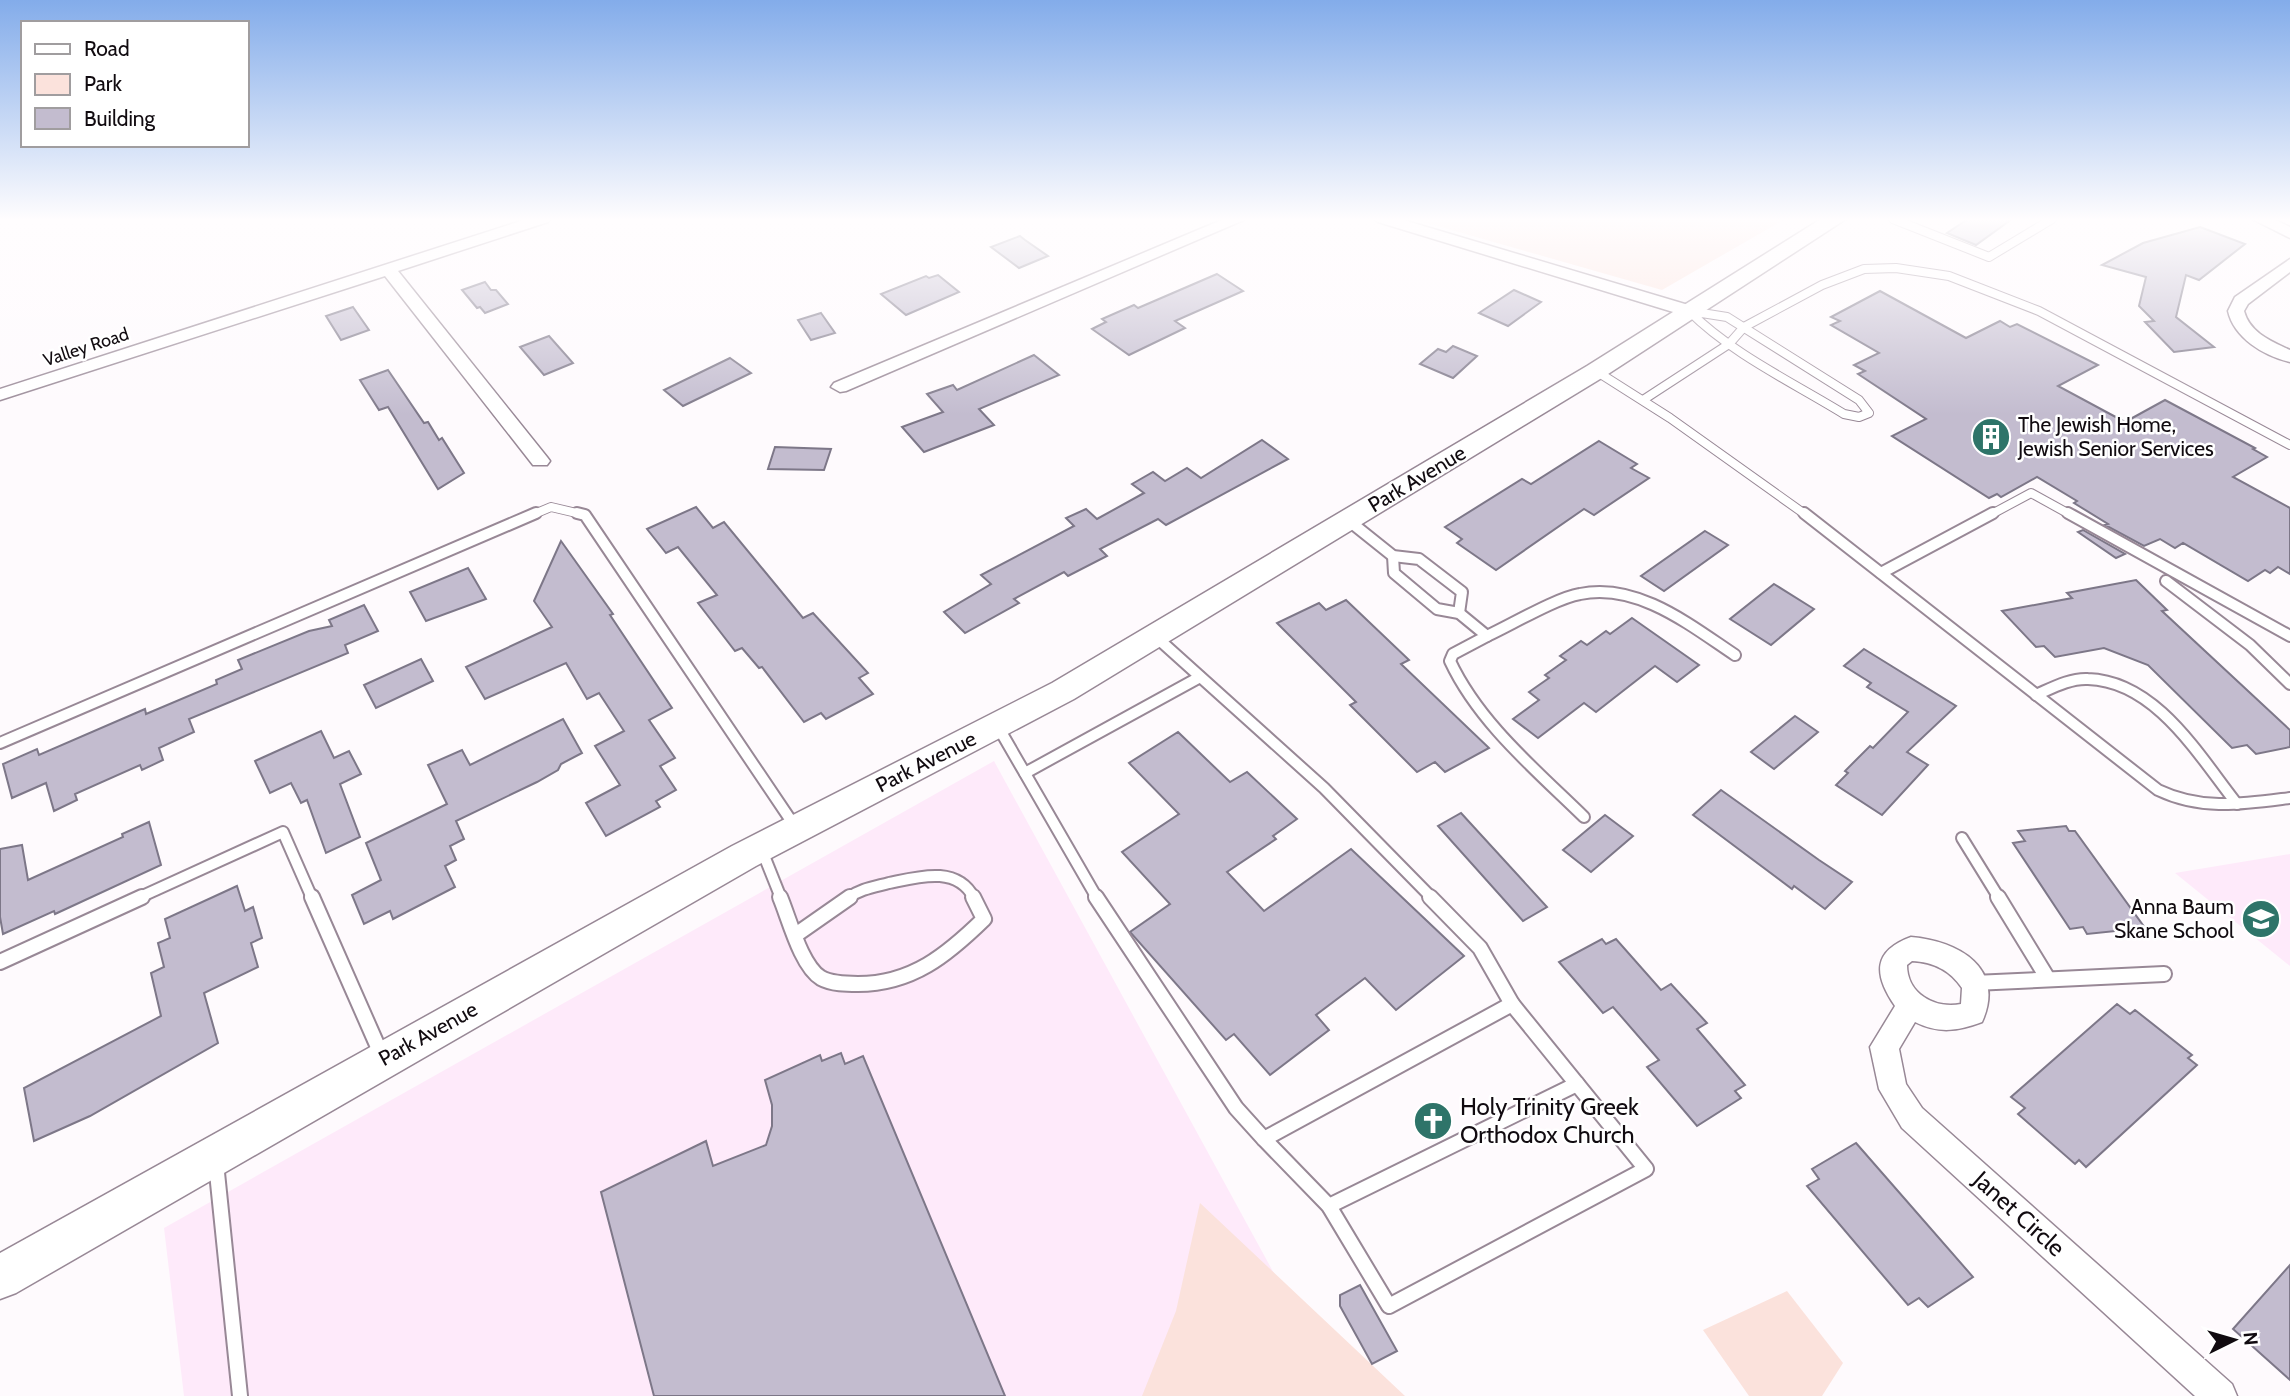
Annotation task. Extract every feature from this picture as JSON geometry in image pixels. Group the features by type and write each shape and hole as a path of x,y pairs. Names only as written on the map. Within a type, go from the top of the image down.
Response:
{"main road":[{"name":"Park Avenue","path":"0,1277 215,1153 761,848 1063,691 1596,371 1732,284"}],"street":[{"name":"Valley Road","path":"0,396 342,284"},
{"path":"400,284 540,461"},
{"path":"840,387 1084,284"},
{"path":"1600,284 1689,311"},
{"path":"2263,284 2241,301 2236,311 2241,326 2290,357"},
{"path":"1924,948 1949,957 1960,965 1974,983 1978,995 1977,1005 1972,1013 1963,1018 1937,1018 1911,1004 1894,982 1894,960 1911,949 1924,948"},
{"name":"Janet Circle","path":"1911,1004 1884,1047 1893,1089 1912,1118 2220,1396"}],"lane":[{"path":"1643,400 1729,344 1744,327 1824,284"},
{"path":"1971,284 2039,311 2290,445"},
{"path":"1689,311 1727,317 1744,327 1859,400 1868,408 1867,416 1853,417 1844,414 1729,344 1707,329 1689,311"},
{"path":"1596,371 1748,472 2158,790 2178,801 2196,805 2290,798"},
{"path":"1881,573 2031,493 2290,636"},
{"path":"0,743 551,507 585,515 797,829"},
{"path":"1348,520 1393,556 1419,559 1462,592 1459,613"},
{"path":"1393,556 1394,573 1437,609 1459,613 1487,636"},
{"path":"2166,580 2249,645 2290,684"},
{"path":"1584,817 1530,764 1483,712 1453,671 1450,661 1452,654 1577,594 1590,591 1612,592 1667,609 1735,655"},
{"path":"997,725 1106,914 1236,1108 1329,1206 1390,1306 1646,1169 1512,1004 1480,948 1324,788 1155,636"},
{"path":"1025,773 1200,677"},
{"path":"2036,695 2067,683 2088,679 2118,685 2146,698 2172,725 2237,804"},
{"path":"0,962 283,832 384,1059"},
{"path":"1962,838 2048,979"},
{"path":"761,848 806,961 821,978 842,984 879,984 902,979 953,949 984,919 969,889 946,876 924,875 858,891 797,934"},
{"path":"1974,983 2164,974"},
{"path":"1264,1139 1512,1004"},
{"path":"1329,1206 1577,1084"},
{"path":"215,1153 240,1396"}],"shaded area":[{"path":"994,761 1341,1396 184,1396 164,1228"},
{"name":"Anna Baum Skane School","path":"2290,854 2290,966 2175,873"}],"green space":[{"path":"1641,284 1672,284 1662,290"},
{"path":"1200,1203 1405,1396 1142,1396 1176,1311"},
{"path":"1787,1291 1843,1363 1822,1396 1749,1396 1703,1330"}],"building":[{"path":"487,284 508,304 485,313 480,307 477,308 462,290"},
{"path":"906,284 949,284 959,292 906,315 881,294"},
{"path":"1193,284 1233,284 1243,291 1175,321 1185,328 1129,355 1092,329 1106,322 1102,319 1134,305 1138,308"},
{"path":"2144,284 2184,284 2176,317 2214,347 2174,352 2145,322 2154,321 2139,306"},
{"path":"1514,290 1541,302 1508,326 1479,313"},
{"name":"The Jewish Home, Jewish Senior Services","path":"1880,291 1966,338 2000,321 2010,327 2017,324 2098,365 2058,386 2125,422 2165,400 2255,448 2253,449 2267,457 2233,477 2290,508 2290,574 2278,567 2270,573 2265,570 2248,581 2183,543 2175,548 2160,539 2144,546 2105,525 2108,524 2074,503 2077,501 2037,477 2001,497 1997,494 1989,498 1892,436 1926,419 1858,374 1865,371 1854,365 1879,353 1831,325 1840,321 1831,317"},
{"path":"353,307 369,330 341,340 326,316"},
{"path":"821,313 835,333 811,340 798,320"},
{"path":"549,336 573,363 544,375 520,347"},
{"path":"1453,346 1477,356 1453,378 1420,364 1438,349 1446,352"},
{"path":"1034,355 1059,375 979,409 994,425 924,452 902,427 943,412 927,394 953,385 957,390"},
{"path":"730,358 751,373 683,406 664,390"},
{"path":"388,370 424,423 428,422 439,440 442,438 464,473 438,489 388,407 379,410 360,380"},
{"path":"1262,440 1288,459 1166,525 1158,519 1100,549 1107,556 1068,576 1064,572 1014,599 1019,603 965,633 944,612 991,584 981,575 1074,526 1066,518 1086,509 1097,519 1144,493 1132,484 1153,472 1165,481 1187,468 1201,478"},
{"path":"1599,441 1637,464 1631,468 1649,478 1594,515 1584,509 1496,570 1457,543 1462,539 1445,527 1522,479 1531,484"},
{"path":"775,447 831,449 824,470 768,469"},
{"path":"696,507 713,528 724,522 803,618 813,613 868,673 859,678 873,694 826,719 821,713 804,722 762,667 759,668 742,648 735,651 698,603 717,595 678,547 666,553 647,529"},
{"path":"2083,530 2125,554 2116,558 2078,532"},
{"path":"1705,531 1728,545 1664,591 1641,576"},
{"path":"561,541 613,614 610,615 672,708 649,720 675,758 660,766 676,790 656,801 660,807 606,836 586,803 620,785 595,746 624,731 599,693 587,699 566,663 485,699 466,667 552,627 534,601"},
{"path":"468,568 486,599 426,621 410,592"},
{"path":"2136,580 2167,610 2162,611 2290,730 2290,747 2256,754 2247,745 2232,748 2148,665 2104,648 2055,657 2044,646 2036,647 2002,611 2072,598 2067,593"},
{"path":"1774,584 1814,609 1771,645 1730,619"},
{"path":"1346,600 1409,660 1401,664 1489,748 1445,772 1435,762 1417,772 1350,705 1356,702 1277,623 1319,603 1326,610"},
{"path":"364,605 378,631 345,645 348,653 189,719 194,732 159,748 163,760 142,770 140,765 75,794 77,800 54,811 46,783 12,798 3,764 37,749 39,755 145,709 146,714 217,684 216,680 242,669 238,660 309,631 332,626 329,620"},
{"path":"1632,618 1699,665 1677,682 1655,666 1596,712 1584,703 1538,738 1513,719 1539,700 1529,692 1549,678 1545,675 1566,660 1560,656 1581,641 1587,645 1606,631 1610,634"},
{"path":"1864,649 1956,706 1907,752 1928,765 1882,815 1836,785 1848,773 1845,771 1870,746 1873,748 1908,712 1867,687 1871,683 1844,666"},
{"path":"421,659 433,681 376,708 364,685"},
{"path":"1795,716 1818,732 1774,769 1751,752"},
{"path":"563,719 582,753 561,764 558,770 537,782 456,821 464,839 450,846 456,860 445,866 455,887 393,919 390,911 364,924 352,895 381,880 366,843 447,804 428,765 462,750 470,765"},
{"path":"321,731 334,758 349,751 361,774 340,784 360,837 326,853 307,800 301,803 291,783 270,793 255,761"},
{"path":"1178,732 1230,782 1247,772 1297,819 1273,836 1276,839 1227,872 1264,911 1351,849 1464,956 1396,1010 1365,978 1316,1015 1329,1030 1270,1075 1234,1034 1226,1040 1130,932 1170,904 1122,852 1179,814 1129,763"},
{"path":"1721,790 1852,882 1825,909 1794,886 1792,889 1693,815"},
{"path":"1461,813 1547,907 1523,921 1438,826"},
{"path":"1605,815 1633,836 1591,872 1563,850"},
{"path":"149,822 161,865 55,914 54,911 3,934 0,917 0,849 22,845 28,880 123,837 122,834"},
{"path":"2066,826 2069,831 2075,831 2145,928 2087,934 2083,927 2070,929 2013,843 2025,841 2018,831"},
{"path":"237,886 245,911 253,907 262,938 251,943 258,967 204,993 218,1043 90,1116 34,1141 24,1088 161,1016 151,973 164,967 158,943 170,938 165,919"},
{"path":"1602,939 1606,944 1616,939 1661,990 1671,984 1707,1023 1697,1029 1745,1085 1735,1091 1741,1098 1697,1126 1647,1067 1659,1060 1613,1007 1603,1013 1559,962"},
{"path":"2117,1004 2130,1014 2135,1010 2192,1055 2188,1058 2197,1065 2086,1167 2079,1160 2075,1164 2018,1114 2025,1108 2011,1097"},
{"path":"841,1053 845,1064 863,1056 1005,1396 654,1396 601,1192 706,1141 713,1166 766,1145 772,1126 772,1105 765,1080 820,1055 822,1061"},
{"path":"1856,1143 1973,1277 1928,1307 1919,1298 1908,1305 1807,1186 1819,1179 1812,1169"},
{"path":"2290,1265 2290,1380 2233,1329"},
{"path":"1360,1285 1397,1351 1372,1364 1340,1306 1340,1295"}],"place":[{"name":"The Jewish Home, Jewish Senior Services","path":"1991,437"},
{"name":"Anna Baum Skane School","path":"2261,919"},
{"name":"Holy Trinity Greek Orthodox Church","path":"1433,1121"}]}
